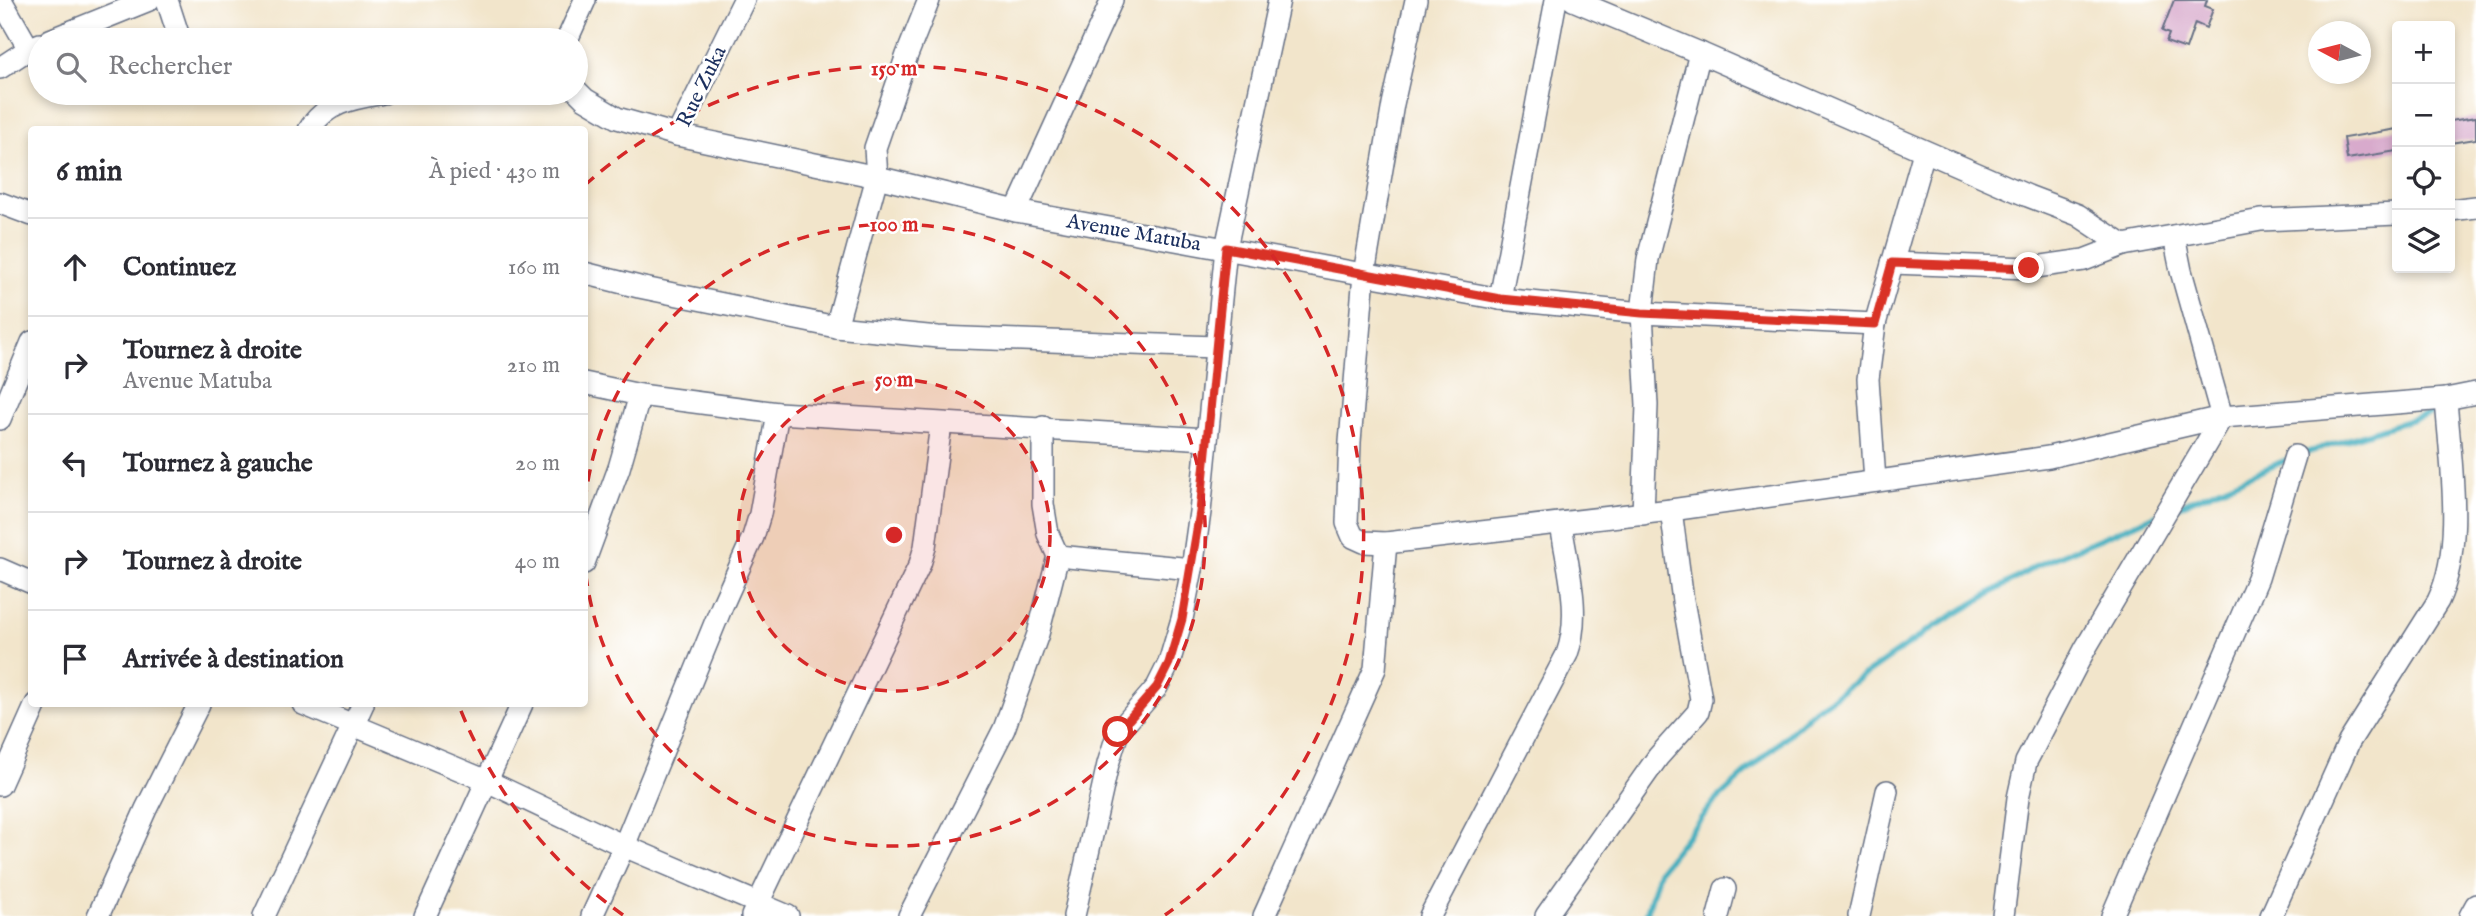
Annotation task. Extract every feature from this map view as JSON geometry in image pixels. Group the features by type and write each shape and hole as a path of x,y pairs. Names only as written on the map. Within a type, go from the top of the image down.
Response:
{"street":[{"path":"1,0 28,37"},
{"path":"80,28 149,0"},
{"path":"167,0 176,28"},
{"path":"572,28 585,0"},
{"name":"Rue Zuka","path":"677,135 744,0"},
{"path":"836,327 877,177 875,148 929,0"},
{"path":"1016,211 1112,0"},
{"path":"1074,916 1108,764 1118,732 1157,687 1169,663 1182,619 1192,569 1226,248 1279,0"},
{"path":"1416,0 1393,104 1364,274 1350,442 1347,523 1353,537 1364,542 1386,543 1643,514 2049,457 2222,416 2446,399 2476,393"},
{"path":"1500,299 1556,0"},
{"path":"1573,0 1924,152 2078,215 2123,245"},
{"path":"0,68 28,50"},
{"path":"1643,514 1647,405 1642,313 1648,259 1700,53"},
{"name":"Avenue Matuba","path":"588,101 617,118 677,135 877,177 1016,211 1500,299 1642,313 1875,324"},
{"path":"311,126 315,119 335,105"},
{"path":"1875,481 1868,379 1875,324 1924,152"},
{"path":"0,203 28,214"},
{"path":"2455,209 2476,207"},
{"path":"1892,263 2029,268 2084,260 2123,245 2261,220 2392,214"},
{"path":"2003,916 2018,798 2026,762 2085,649 2222,416 2181,271 2174,236"},
{"path":"588,275 836,327 951,338 1215,346"},
{"path":"0,419 28,352"},
{"path":"588,384 640,395 778,413 1207,439"},
{"path":"588,552 619,468 640,395"},
{"path":"2271,916 2349,742 2446,584 2453,515 2446,399"},
{"path":"592,916 624,846 752,537 760,514 778,413"},
{"path":"755,909 920,565 925,547 941,424"},
{"path":"909,916 1004,729 1038,634 1058,556 1048,534 1043,504 1043,427"},
{"path":"2112,916 2258,578 2295,456"},
{"path":"1546,916 1658,757 1698,712 1702,699 1683,601 1671,510"},
{"path":"1430,916 1567,654 1573,636 1575,615 1561,524"},
{"path":"1264,916 1375,669 1386,543"},
{"path":"1058,556 1192,569"},
{"path":"0,569 28,581"},
{"path":"0,785 35,707"},
{"path":"98,916 146,808 197,707"},
{"path":"310,707 487,781 755,909 788,916"},
{"path":"264,916 362,707"},
{"path":"425,916 521,707"},
{"path":"1859,916 1886,791"},
{"path":"1718,916 1725,889"},
{"path":"2470,916 2476,905"}],"building":[{"path":"2174,0 2207,0 2205,6 2213,9 2206,28 2195,23 2186,49 2166,42 2169,34 2162,31"},
{"path":"2476,117 2476,139 2455,142 2455,120"},
{"path":"2392,130 2392,152 2347,159 2344,138"}],"waterway":[{"path":"2299,455 2442,410"},
{"path":"2176,507 2289,459"},
{"path":"1646,916 1659,871 1715,801 1816,709 1929,630 2038,565 2156,515"}],"route":[{"path":"1118,732 1157,687 1169,663 1182,619 1200,512 1226,248 1500,299 1642,313 1875,324 1892,263 2029,268"}]}
